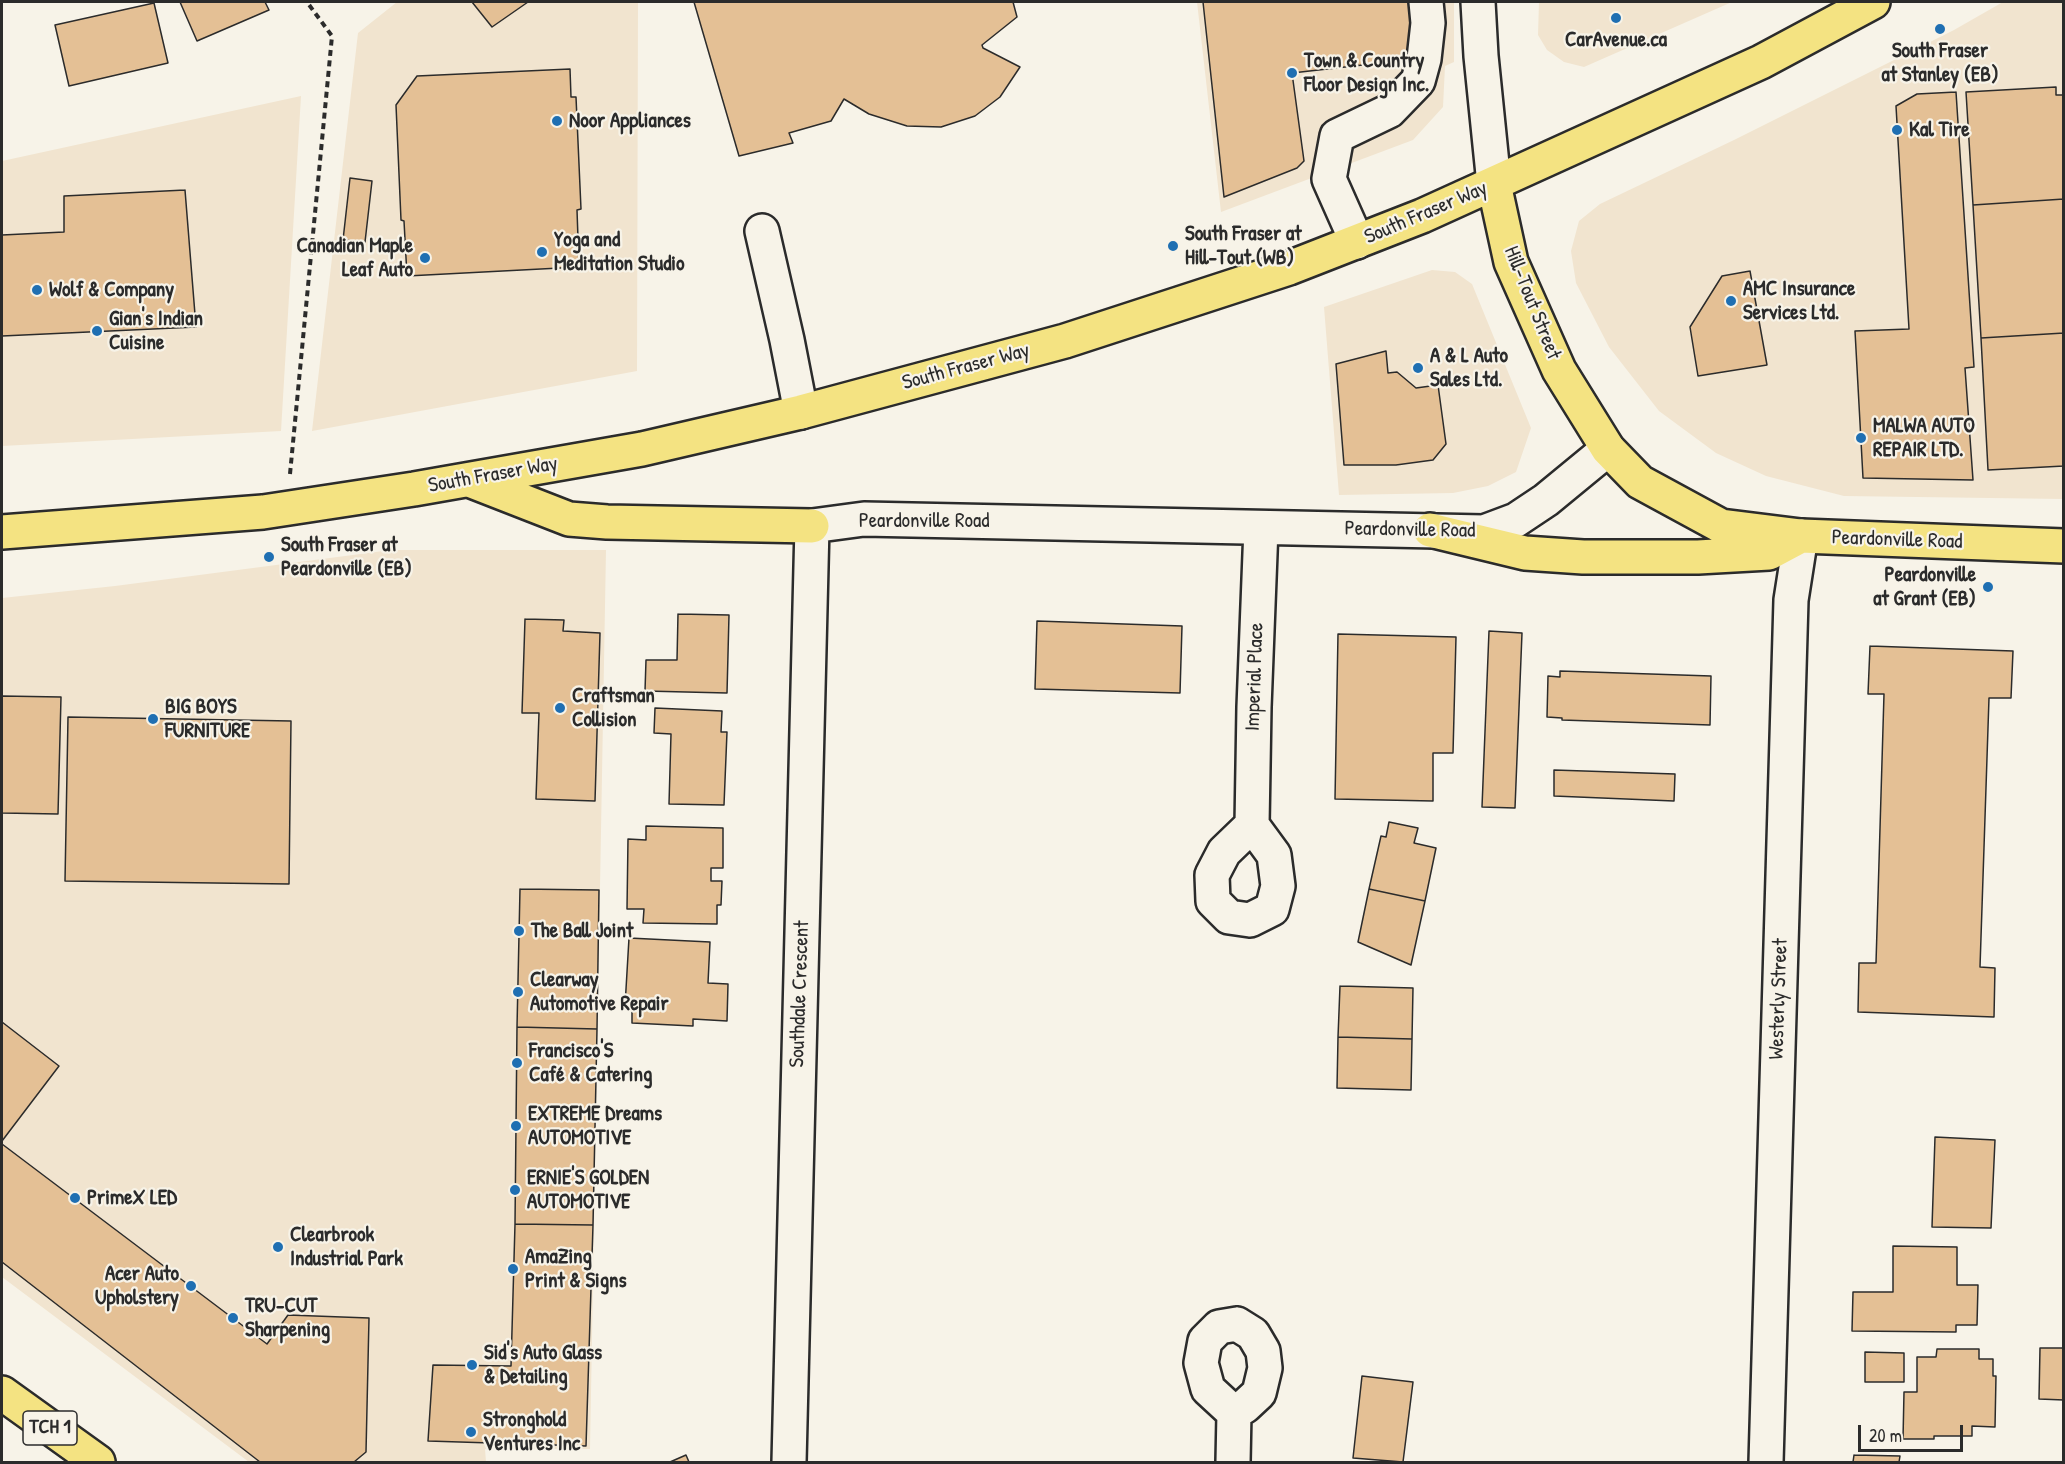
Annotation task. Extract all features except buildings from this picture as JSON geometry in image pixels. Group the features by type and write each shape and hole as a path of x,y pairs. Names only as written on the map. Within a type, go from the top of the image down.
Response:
{"main road":[{"name":"South Fraser Way","path":"2,532 263,512 469,480 642,449 801,412 1065,341 1289,268 1357,242 1494,184 1761,62 1873,2"},
{"name":"Hill-Tout Street","path":"1494,184 1511,262 1559,370 1608,449"},
{"name":"Peardonville Road","path":"1608,449 1640,482 1721,526 1801,536 2064,546"},
{"path":"469,480 569,519 606,522 812,526"},
{"path":"1430,530 1525,553 1583,557 1698,557 1769,553 1801,536"},
{"name":"TCH 1","path":"2,1393 98,1462"}],"street":[{"path":"1357,242 1329,179 1337,136 1389,111 1418,81 1424,59 1428,23 1426,2"},
{"name":"Hill-Tout Street","path":"1478,2 1480,56 1494,184"},
{"path":"762,231 801,412"},
{"name":"Peardonville Road","path":"812,526 864,519 1484,532 1516,520 1546,500 1608,449"},
{"name":"Southdale Crescent","path":"789,1462 812,526"},
{"name":"Imperial Place","path":"1252,825 1261,528"},
{"name":"Westerly Street","path":"1766,1462 1791,600 1801,536"},
{"path":"1233,1462 1234,1413"}],"path":[{"path":"287,508 332,36 307,2"}],"shaded area":[{"path":"397,2 638,2 637,371 312,431 358,33"},
{"path":"1197,2 1454,2 1454,62 1445,66 1443,107 1413,140 1221,212"},
{"name":"CarAvenue.ca","path":"1539,2 1732,2 1584,67 1564,62 1547,50 1538,35"},
{"path":"2003,2 2063,2 2063,499 1844,496 1766,476 1716,453 1659,411 1609,347 1576,283 1571,251 1579,221 1600,204 1954,30"},
{"path":"301,96 281,431 2,446 2,161"},
{"name":"A & L Auto Sales Ltd.","path":"1432,270 1455,272 1472,284 1531,428 1516,472 1488,486 1453,493 1339,495 1324,307"},
{"path":"391,550 606,550 590,1449 485,1449 486,1462 249,1462 2,1277 2,598 115,586"}],"place":[{"name":"CarAvenue.ca","path":"1616,18"},
{"name":"South Fraser at Stanley (EB)","path":"1940,29"},
{"name":"Town & Country Floor Design Inc.","path":"1292,73"},
{"name":"Noor Appliances","path":"557,121"},
{"name":"Kal Tire","path":"1897,130"},
{"name":"South Fraser at Hill-Tout (WB)","path":"1173,246"},
{"name":"Yoga and Meditation Studio","path":"542,252"},
{"name":"Canadian Maple Leaf Auto","path":"425,258"},
{"name":"Wolf & Company","path":"37,290"},
{"name":"AMC Insurance Services Ltd.","path":"1731,301"},
{"name":"Gian's Indian Cuisine","path":"97,331"},
{"name":"A & L Auto Sales Ltd.","path":"1418,368"},
{"name":"MALWA AUTO REPAIR LTD.","path":"1861,438"},
{"name":"South Fraser at Peardonville (EB)","path":"269,557"},
{"name":"Peardonville at Grant (EB)","path":"1988,587"},
{"name":"Craftsman Collision","path":"560,708"},
{"name":"BIG BOYS FURNITURE","path":"153,719"},
{"name":"The Ball Joint","path":"519,931"},
{"name":"Clearway Automotive Repair","path":"518,992"},
{"name":"Francisco'S Café & Catering","path":"517,1063"},
{"name":"EXTREME Dreams AUTOMOTIVE","path":"516,1126"},
{"name":"ERNIE'S GOLDEN AUTOMOTIVE","path":"515,1190"},
{"name":"PrimeX LED","path":"75,1198"},
{"name":"Clearbrook Industrial Park","path":"278,1247"},
{"name":"AmaZing Print & Signs","path":"513,1269"},
{"name":"Acer Auto Upholstery","path":"191,1286"},
{"name":"TRU-CUT Sharpening","path":"233,1318"},
{"name":"Sid's Auto Glass & Detailing","path":"472,1365"},
{"name":"Stronghold Ventures Inc","path":"471,1432"}]}
